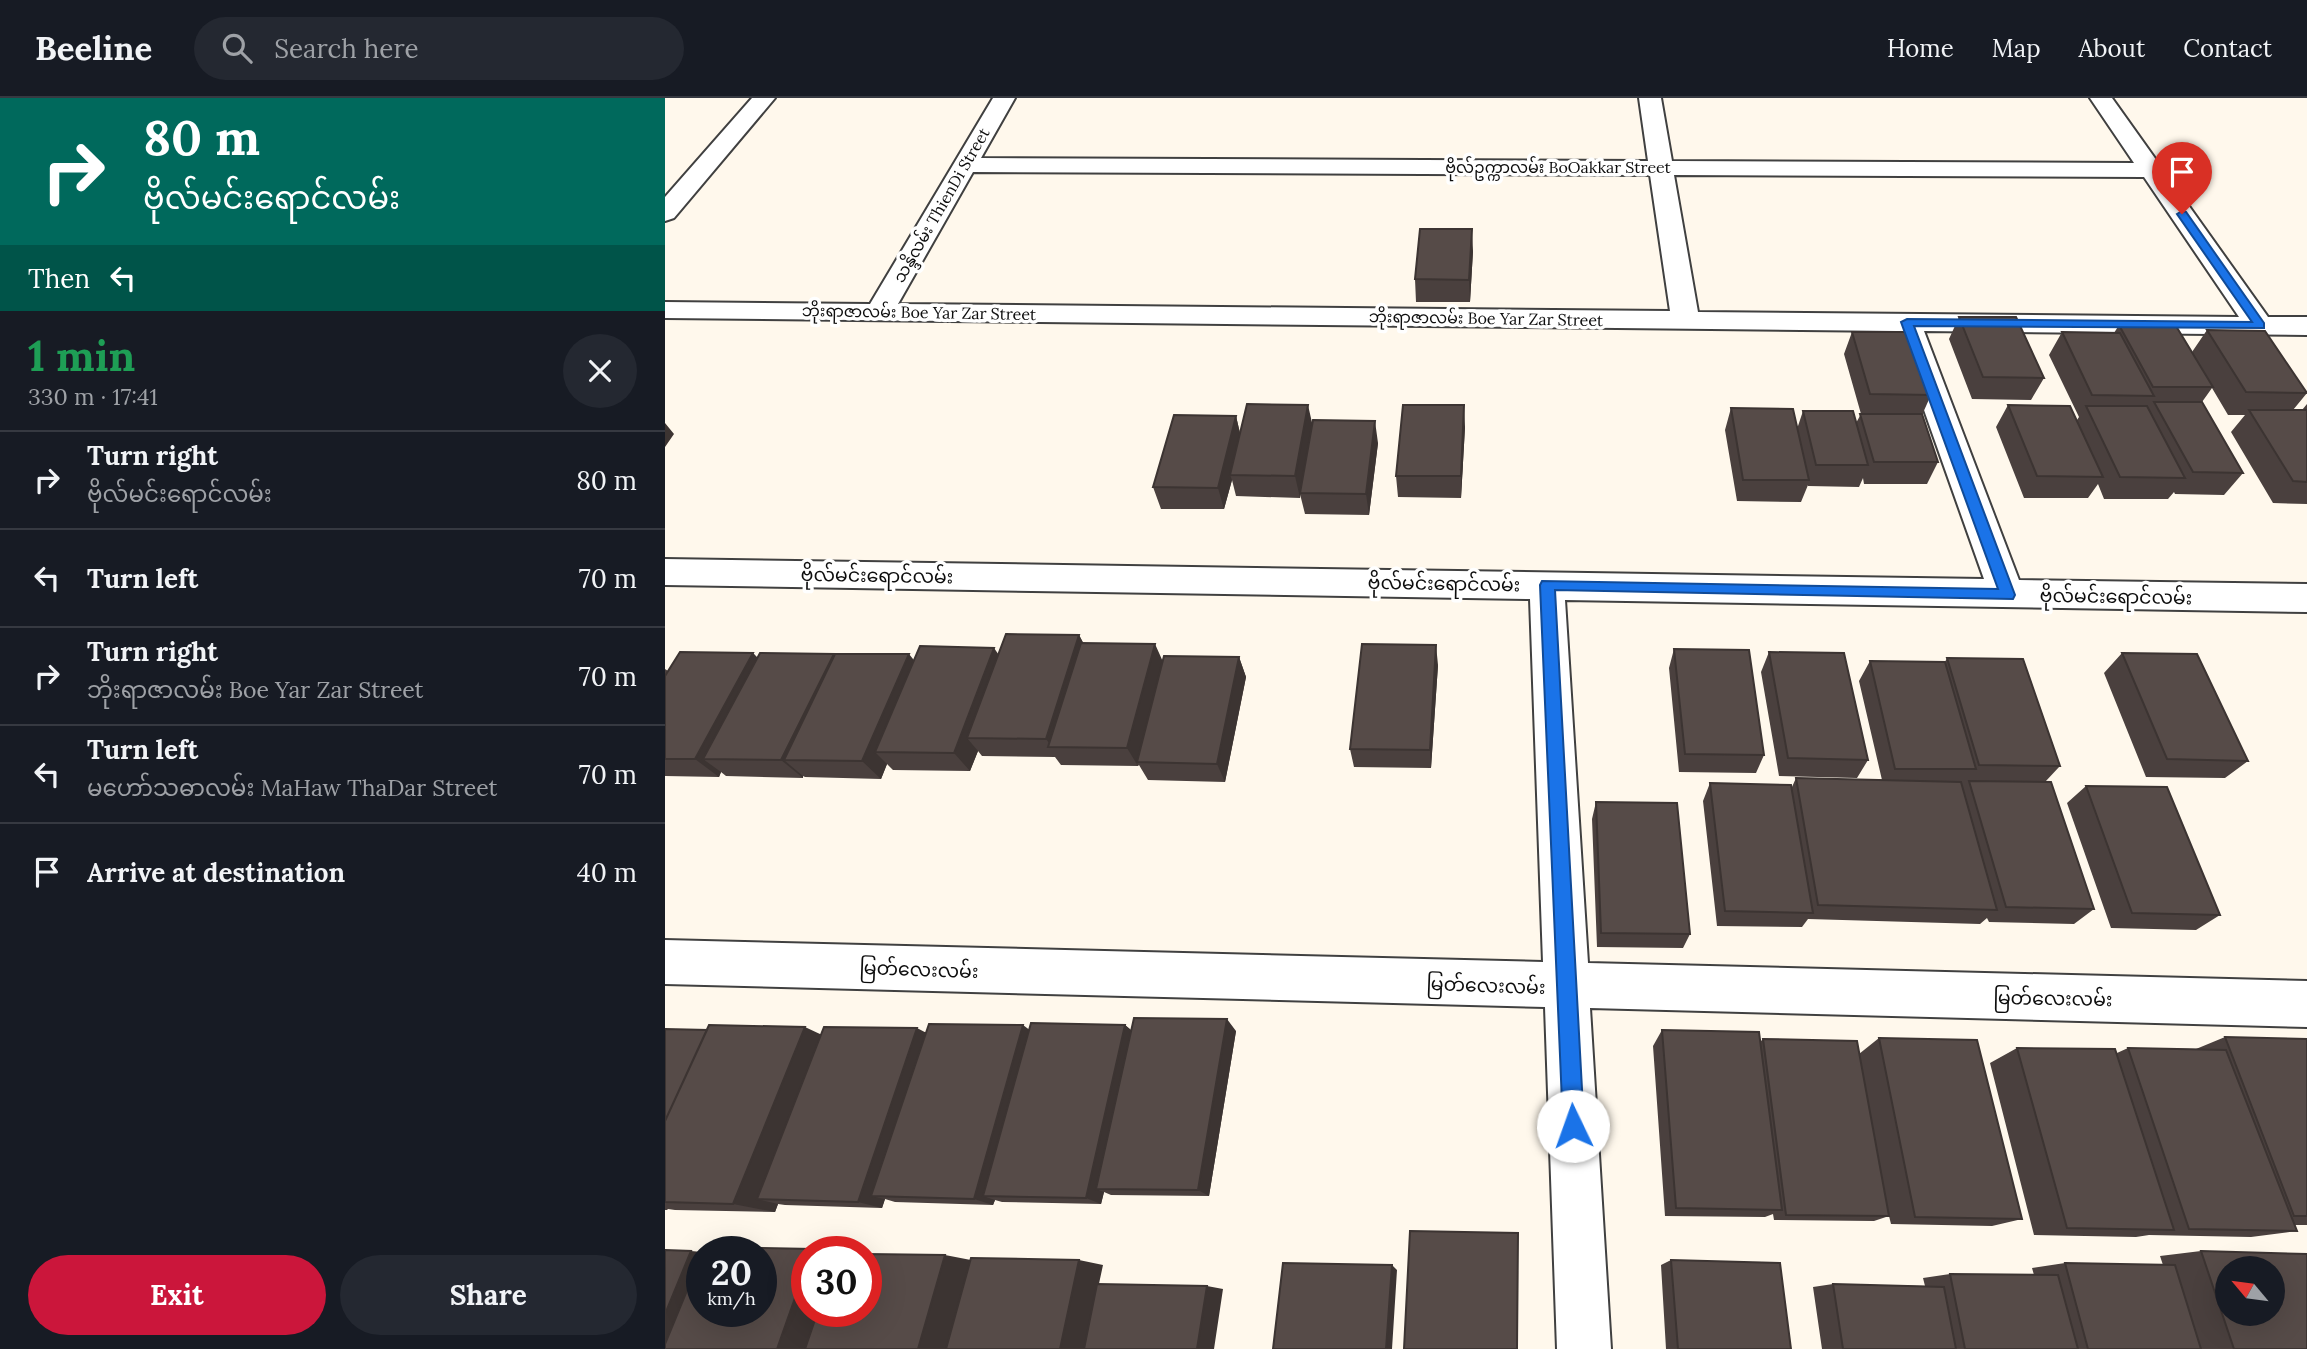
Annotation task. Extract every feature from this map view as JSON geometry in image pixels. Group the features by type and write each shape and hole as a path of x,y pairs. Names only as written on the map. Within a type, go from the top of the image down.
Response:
{"street":[{"path":"665,213 764,98"},
{"name":"သန္ဒိလမ်း ThienDi Street","path":"879,312 1004,98"},
{"path":"1650,98 1685,320"},
{"path":"2101,98 2260,326"},
{"name":"ဗိုလ်ဥက္ကာလမ်း BoOakkar Street","path":"965,165 2151,170"},
{"name":"ဘိုးရာဇာလမ်း Boe Yar Zar Street","path":"665,310 2307,326"},
{"path":"1907,322 2007,595"},
{"name":"ဗိုလ်မင်းရောင်လမ်း","path":"665,572 2307,598"},
{"path":"1547,585 1584,1349"},
{"name":"မြတ်လေးလမ်း","path":"665,962 2307,1004"}],"building":[{"path":"1420,229 1472,229 1469,280 1415,279"},
{"path":"1959,317 2016,317 2044,378 1983,377"},
{"path":"2119,325 2176,326 2213,387 2153,387"},
{"path":"2207,330 2265,331 2307,393 2246,392"},
{"path":"1852,332 1910,332 1931,395 1870,394"},
{"path":"2062,332 2120,333 2154,396 2092,395"},
{"path":"2154,402 2202,402 2243,473 2193,472"},
{"path":"1247,404 1308,405 1295,476 1230,475"},
{"path":"1403,405 1464,405 1461,476 1396,476"},
{"path":"2008,405 2070,406 2103,477 2037,476"},
{"path":"2086,406 2147,406 2185,478 2120,477"},
{"path":"1731,408 1793,409 1809,480 1743,480"},
{"path":"2249,410 2307,410 2307,482 2293,481"},
{"path":"1803,411 1853,411 1868,465 1816,465"},
{"path":"1860,414 1922,414 1938,462 1874,462"},
{"path":"1174,415 1236,416 1218,488 1153,487"},
{"path":"1313,420 1375,421 1366,494 1300,493"},
{"path":"1006,634 1079,635 1046,739 967,738"},
{"path":"1081,643 1155,644 1127,748 1048,747"},
{"path":"1362,644 1436,645 1430,750 1350,749"},
{"path":"920,646 994,648 954,753 875,752"},
{"path":"1674,649 1749,650 1764,755 1685,754"},
{"path":"680,652 753,653 695,759 665,759 665,676"},
{"path":"1769,652 1844,653 1868,760 1788,758"},
{"path":"760,653 834,654 781,760 703,759"},
{"path":"2122,653 2197,654 2248,761 2167,759"},
{"path":"835,654 909,654 862,761 784,760"},
{"path":"1164,656 1239,657 1217,764 1137,762"},
{"path":"1947,658 2023,659 2060,766 1979,765"},
{"path":"1870,661 1945,662 1976,769 1895,769"},
{"path":"1796,778 1961,782 1997,910 1818,905"},
{"path":"1969,781 2051,782 2094,909 2006,907"},
{"path":"1710,783 1791,785 1813,913 1725,911"},
{"path":"2086,786 2167,787 2220,915 2132,913"},
{"path":"1596,802 1677,803 1690,934 1601,933"},
{"path":"1134,1018 1227,1019 1198,1190 1096,1189"},
{"path":"1031,1023 1125,1025 1086,1198 983,1196"},
{"path":"929,1024 1023,1025 974,1199 871,1196"},
{"path":"709,1025 805,1027 733,1204 665,1202 665,1121"},
{"path":"824,1027 917,1028 858,1202 757,1199"},
{"path":"665,1029 707,1030 665,1121"},
{"path":"1662,1030 1759,1032 1782,1210 1676,1208"},
{"path":"2225,1037 2307,1039 2307,1216 2294,1216"},
{"path":"1879,1038 1977,1040 2022,1219 1915,1217"},
{"path":"1763,1039 1857,1041 1889,1216 1786,1215"},
{"path":"2017,1048 2115,1049 2174,1230 2067,1228"},
{"path":"2128,1048 2226,1050 2297,1231 2189,1229"},
{"path":"1410,1231 1518,1233 1517,1349 1404,1349"},
{"path":"777,1248 791,1249 791,1309 777,1349 665,1349 686,1293 686,1327 777,1327"},
{"path":"665,1250 686,1251 686,1263 665,1314"},
{"path":"2201,1251 2307,1254 2307,1349 2234,1349 2226,1326 2285,1326 2285,1256 2215,1256 2215,1293"},
{"path":"882,1254 945,1255 918,1349 805,1349 813,1327 882,1327"},
{"path":"971,1258 1079,1260 1060,1349 946,1349"},
{"path":"1671,1260 1780,1263 1791,1349 1678,1349"},
{"path":"1283,1263 1392,1265 1386,1349 1273,1349"},
{"path":"2065,1263 2175,1265 2201,1349 2088,1349"},
{"path":"1950,1274 2058,1275 2078,1349 1965,1349"},
{"path":"1097,1284 1207,1286 1197,1349 1084,1349"},
{"path":"1833,1284 1944,1287 1956,1349 1843,1349"}],"route":[{"path":"1573,1126 1547,585 2007,595 1907,322 2260,326 2182,214"}]}
